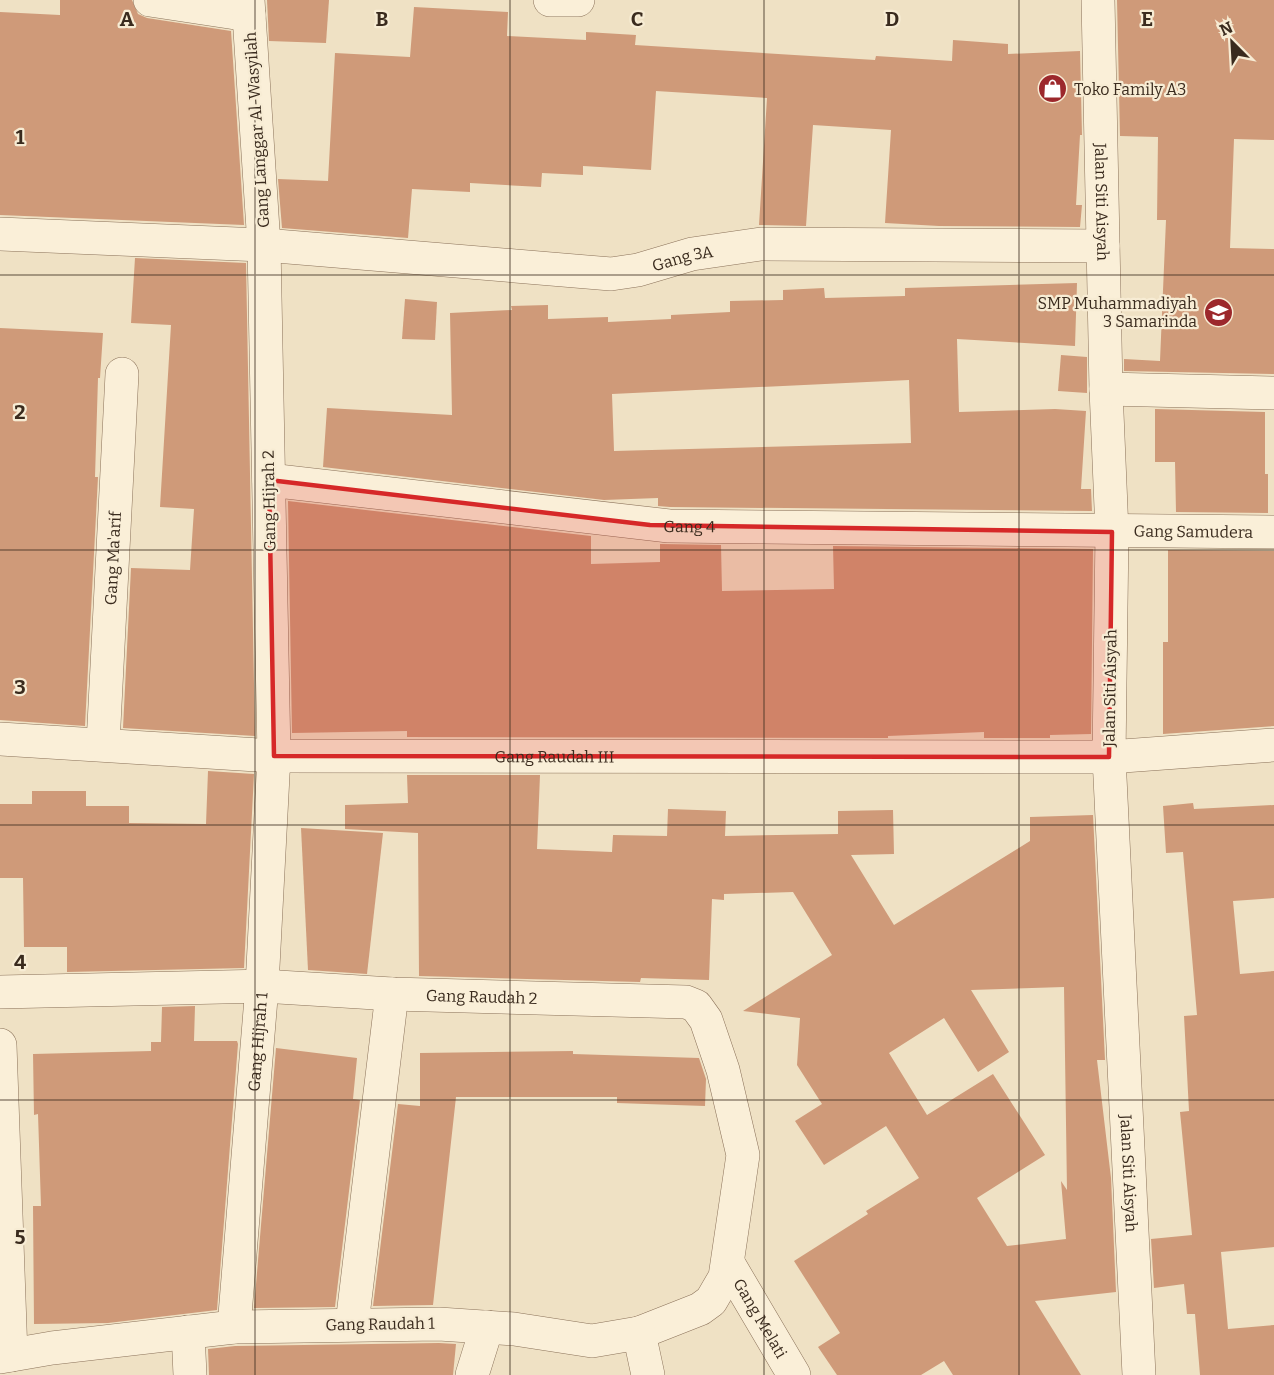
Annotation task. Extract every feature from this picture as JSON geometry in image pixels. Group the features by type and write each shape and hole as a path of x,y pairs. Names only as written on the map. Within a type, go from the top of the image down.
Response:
{"street":[{"path":"150,0 249,8"},
{"path":"550,0 578,0"},
{"name":"Jalan Siti Aisyah","path":"1098,0 1106,389 1112,532 1109,757 1139,1375"},
{"name":"Gang Langgar Al-Wasyilah","path":"249,8 264,245"},
{"name":"Gang 3A","path":"0,234 264,245 611,274 638,270 692,254 761,244 1103,246"},
{"name":"Gang Hijrah 2","path":"264,245 274,756"},
{"name":"Gang Ma'arif","path":"103,744 122,374"},
{"path":"1106,389 1274,393"},
{"name":"Gang 4","path":"269,480 659,525 1112,532"},
{"name":"Gang Samudera","path":"1112,532 1274,532"},
{"name":"Gang Raudah III","path":"0,739 274,756 1109,757 1274,745"},
{"name":"Gang Hijrah 1","path":"234,1327 262,986 274,756"},
{"name":"Gang Raudah 2","path":"0,992 262,986 392,994 675,1000 696,1006 706,1020 723,1070 743,1155 728,1263"},
{"path":"352,1324 392,994"},
{"path":"0,1045 6,1356"},
{"name":"Gang Raudah 1","path":"6,1356 234,1327 439,1324 487,1327 592,1341 639,1333 700,1309 711,1301 720,1289 728,1263"},
{"name":"Gang Melati","path":"728,1263 794,1375"},
{"path":"472,1375 487,1327"},
{"path":"188,1332 190,1375"},
{"path":"639,1333 648,1375"}],"highlighted area":[{"path":"269,480 650,525 1112,532 1109,757 274,756"}],"building":[{"path":"60,0 132,0 138,14 147,18 231,31 244,225 0,215 0,12 60,15"},
{"path":"267,0 329,0 326,43 269,41"},
{"path":"1117,0 1274,0 1274,140 1234,139 1230,248 1274,249 1274,374 1124,371 1124,359 1160,361 1166,220 1157,220 1158,137 1120,136"},
{"path":"414,7 508,12 507,36 586,40 586,32 636,35 635,45 875,60 876,56 952,61 953,40 1008,44 1008,54 1080,51 1082,135 1080,135 1076,205 1082,205 1080,227 939,226 885,223 891,130 813,125 806,226 759,225 767,98 656,91 651,170 583,166 583,175 542,173 541,187 470,183 470,192 412,189 408,238 282,228 278,179 328,181 335,53 410,57"},
{"path":"135,258 246,263 255,736 123,728 131,568 190,570 194,509 160,507 171,325 131,323"},
{"path":"1077,283 1075,346 957,339 959,412 1055,409 1086,411 1081,489 1091,489 1092,511 670,507 658,506 658,498 604,500 323,467 327,408 452,415 450,313 512,310 511,306 548,305 548,319 608,317 608,322 671,319 671,315 730,312 730,301 783,300 783,290 824,288 825,298 905,296 905,288","holes":["909,380 911,443 614,451 612,394"]},
{"path":"405,299 437,302 435,340 402,339"},
{"path":"0,328 103,333 100,378 98,378 95,477 98,477 85,726 0,720"},
{"path":"1061,355 1087,357 1087,393 1058,391"},
{"path":"1155,409 1265,412 1265,474 1268,474 1268,513 1176,512 1175,462 1155,462"},
{"path":"288,501 591,536 591,564 660,562 660,544 721,545 722,591 834,589 833,546 1093,549 1091,734 1050,735 1050,738 984,738 984,732 888,736 888,738 407,737 407,731 292,733"},
{"path":"1168,550 1274,551 1274,726 1163,734 1163,642 1168,642"},
{"path":"208,771 254,774 244,968 67,972 67,947 24,947 23,878 0,878 0,804 32,804 32,791 86,791 86,806 129,806 129,823 206,824"},
{"path":"407,775 540,775 537,849 612,852 613,835 667,836 668,809 726,811 725,836 838,834 838,811 893,810 894,854 851,855 894,925 1030,841 1030,817 1093,815 1105,1060 1097,1060 1111,1178 1116,1292 1035,1301 1081,1375 953,1375 944,1361 921,1375 837,1375 818,1347 840,1333 794,1261 868,1214 866,1211 919,1178 886,1126 824,1165 795,1121 822,1104 797,1065 800,1018 743,1011 832,955 793,892 724,894 724,900 712,899 709,980 641,978 640,982 419,976 418,833 345,829 345,805 408,803","holes":["1064,987 1067,1190 1061,1181 1066,1239 1007,1246 977,1198 1045,1155 993,1074 927,1115 889,1053 944,1018 978,1072 1009,1052 971,990"]},
{"path":"1193,803 1194,809 1274,805 1274,898 1233,901 1240,974 1274,971 1274,1247 1221,1252 1228,1329 1274,1325 1274,1375 1200,1375 1195,1314 1187,1314 1184,1284 1154,1288 1151,1239 1192,1235 1180,1112 1189,1111 1184,1016 1197,1015 1183,852 1166,853 1163,806"},
{"path":"301,828 383,833 367,974 308,970"},
{"path":"195,1006 194,1041 237,1041 238,1044 217,1310 108,1323 34,1324 33,1206 41,1206 38,1114 34,1115 33,1054 151,1051 151,1042 161,1042 162,1007"},
{"path":"276,1048 357,1058 353,1099 360,1100 335,1307 254,1308"},
{"path":"573,1051 573,1054 699,1058 706,1079 705,1106 617,1103 617,1097 456,1097 433,1305 373,1306 398,1104 420,1106 420,1053"},
{"path":"456,1344 453,1375 209,1375 208,1349 235,1346"}],"place":[{"name":"Toko Family A3","path":"1053,89"},
{"name":"SMP Muhammadiyah 3 Samarinda","path":"1218,312"}]}
